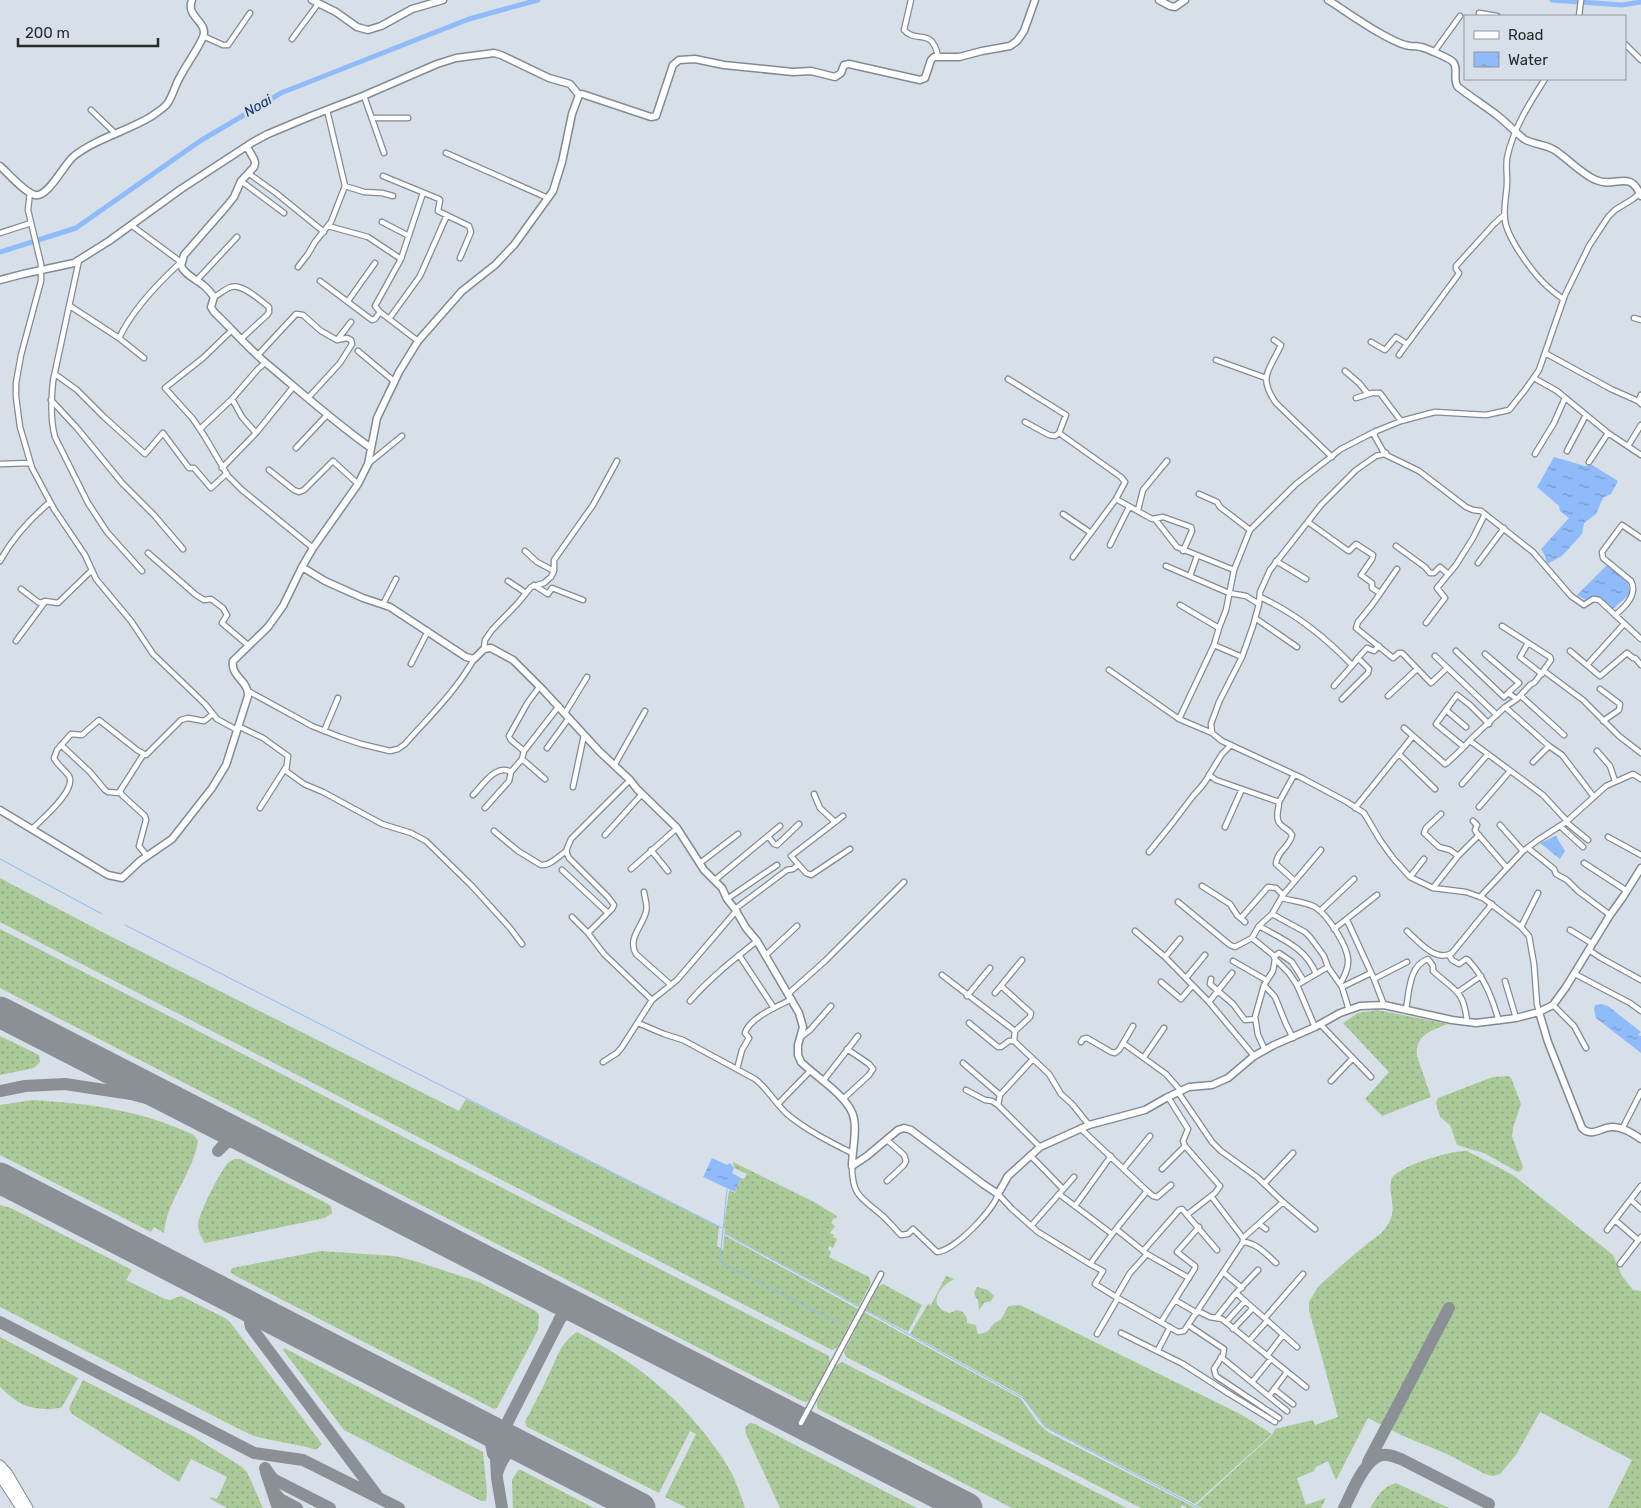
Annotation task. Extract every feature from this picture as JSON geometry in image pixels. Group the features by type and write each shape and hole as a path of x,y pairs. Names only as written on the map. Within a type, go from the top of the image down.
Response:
{"highway":[{"path":"0,1465 8,1474 28,1508"},
{"path":"0,1476 21,1508"}],"street":[{"path":"0,166 30,192 40,195 48,189 74,156 140,123 167,104 179,78 203,36 202,26 190,10 192,0"},
{"path":"292,39 315,2 336,12 357,27 368,30 380,26 412,9 443,0"},
{"path":"911,0 904,30 908,34 930,39 936,47 938,56"},
{"path":"579,95 582,94 651,117 656,116 673,66 679,60 695,59 743,67 793,72 811,71 834,78 841,73 844,66 849,64 920,80 925,78 931,60 934,57 959,56 1010,46 1017,41 1024,31 1035,0"},
{"path":"1159,0 1175,7 1185,0"},
{"path":"1179,719 1214,645 1218,628 1226,610 1234,570 1250,530 1296,484 1341,449 1376,431 1401,421 1435,412 1486,415 1509,410 1526,390 1539,370 1563,299 1588,246 1615,210 1641,193 1628,180 1597,181 1556,150 1527,140 1455,84 1455,64 1452,60 1419,46 1410,46 1393,39 1328,0"},
{"path":"1579,15 1580,0"},
{"path":"203,36 223,45 228,45 250,13"},
{"path":"1479,13 1492,15"},
{"path":"1434,52 1460,16"},
{"path":"1626,45 1641,60"},
{"path":"0,280 41,267 74,263 181,190 268,134 364,96 437,64 456,58 494,52 513,59 549,78 570,84 579,95"},
{"path":"1544,80 1528,104 1515,131 1507,160 1504,215 1514,243 1547,287 1563,299"},
{"path":"0,810 108,876 122,878 147,856 172,839 212,788 226,765 248,691 246,685 235,674 232,666 233,661 268,627 283,606 313,548 358,484 368,464 377,418 394,382 418,341 462,292 495,266 514,245 548,198 557,183 572,114 579,95"},
{"path":"364,96 384,153"},
{"path":"92,110 116,134"},
{"path":"298,267 328,226 345,186 328,110"},
{"path":"372,118 408,118"},
{"path":"119,338 124,327 147,297 181,262 189,248 234,197 241,181 255,163 247,147"},
{"path":"446,153 548,198"},
{"path":"248,173 324,232"},
{"path":"383,176 440,200 438,211 469,226 471,230 460,258"},
{"path":"241,181 284,213"},
{"path":"345,186 364,192 394,196"},
{"path":"30,192 28,210 41,267 39,292 25,336 16,383 20,426 30,463 50,502 85,555 96,579 131,622 153,654 222,723 263,738 288,756 286,767 260,808"},
{"path":"418,341 380,312 376,308 376,303 401,260 423,193"},
{"path":"389,319 420,276 446,215"},
{"path":"1399,355 1458,276 1459,273 1456,266 1504,215"},
{"path":"382,222 409,236"},
{"path":"0,234 31,223"},
{"path":"132,225 181,262 181,266 186,274 204,285 214,297"},
{"path":"328,226 368,237 401,260"},
{"path":"196,281 236,237"},
{"path":"79,260 55,374 51,400 52,426 55,437 84,496 107,532 142,571"},
{"path":"348,301 375,263"},
{"path":"320,281 372,320 380,312"},
{"path":"241,339 267,315 269,307 246,290 232,286 214,297 211,306 232,330 241,339 265,362 327,415 371,448"},
{"path":"70,306 119,338 144,358"},
{"path":"258,355 296,314 303,316 321,331 337,340 347,338 351,340 352,344 340,362 308,398"},
{"path":"1634,318 1641,320"},
{"path":"337,340 351,322"},
{"path":"232,330 202,358 165,388 200,429 226,474 242,490 313,548"},
{"path":"1371,342 1385,350 1396,337 1407,344"},
{"path":"1274,340 1281,346 1269,367 1266,378 1271,395 1276,403 1332,457"},
{"path":"358,351 394,382"},
{"path":"1545,353 1640,403 1641,395"},
{"path":"1216,360 1266,378"},
{"path":"200,429 232,399 265,362"},
{"path":"1345,372 1368,394"},
{"path":"55,374 77,390 145,454 162,432 189,468 194,468 211,488 226,474"},
{"path":"1534,378 1557,391 1608,433 1641,455"},
{"path":"1008,379 1066,413 1055,436 1050,436 1025,422"},
{"path":"222,468 256,433 294,386"},
{"path":"1356,398 1380,392 1401,421"},
{"path":"1534,454 1554,423 1565,398"},
{"path":"232,399 242,417 256,433"},
{"path":"51,400 77,428 122,483 154,515 183,549"},
{"path":"296,448 327,415"},
{"path":"1567,451 1586,415"},
{"path":"1628,446 1641,425"},
{"path":"1376,431 1375,438 1383,451 1419,471 1466,507 1481,511 1533,552 1571,596 1584,605 1593,599 1599,600 1641,639"},
{"path":"1058,433 1124,479 1125,485 1073,557"},
{"path":"1589,462 1608,433"},
{"path":"368,464 402,436"},
{"path":"1212,733 1211,724 1219,702 1242,657 1259,604 1260,592 1270,570 1321,505 1356,470 1376,456 1389,455"},
{"path":"269,470 299,492 304,490 333,461 358,484"},
{"path":"484,649 485,640 492,630 526,593 534,585 549,580 554,572 554,560 593,505 617,461"},
{"path":"1138,510 1143,490 1167,461"},
{"path":"0,464 30,463"},
{"path":"1199,494 1217,502 1220,507 1250,530"},
{"path":"1116,499 1128,507 1155,519 1172,542 1183,550 1234,570"},
{"path":"0,561 20,530 50,502"},
{"path":"1110,545 1128,507"},
{"path":"1063,514 1091,533"},
{"path":"1426,623 1445,598 1437,588 1473,538 1485,514"},
{"path":"1155,519 1163,517 1191,527 1192,531 1183,550"},
{"path":"1308,522 1347,550 1349,551 1358,544 1373,555 1361,575 1372,583 1372,588 1380,593"},
{"path":"1615,615 1631,598 1634,591 1633,585 1631,581 1603,558 1602,552 1622,525 1641,538"},
{"path":"1478,563 1504,528"},
{"path":"1396,546 1425,567 1430,573 1434,573 1440,567 1448,574"},
{"path":"525,551 537,562 554,572"},
{"path":"148,553 196,595 204,600 211,599 223,608 227,615 222,624 249,646"},
{"path":"1190,576 1197,556"},
{"path":"1276,562 1306,580"},
{"path":"1166,566 1229,593 1246,596 1259,604"},
{"path":"302,567 325,581 363,598 384,604 466,657 474,659"},
{"path":"1396,569 1356,625 1356,628 1393,658 1402,653 1431,684 1448,668"},
{"path":"21,589 38,602 58,603 61,602 63,596 92,570"},
{"path":"384,604 396,579"},
{"path":"508,581 526,593"},
{"path":"534,585 548,594 552,588 583,600"},
{"path":"1260,597 1277,604 1316,631 1352,665"},
{"path":"16,641 45,601"},
{"path":"1180,605 1218,628"},
{"path":"1255,618 1297,647"},
{"path":"1587,664 1624,624"},
{"path":"1404,728 1445,764 1530,685 1536,682 1551,660 1550,658 1502,626"},
{"path":"410,664 428,631"},
{"path":"1528,643 1520,657 1583,700 1603,721 1641,754"},
{"path":"1214,645 1242,657"},
{"path":"1334,686 1367,648 1374,652 1379,646"},
{"path":"248,691 324,731 361,744 390,751 398,749 405,744 465,675 474,659 484,649 490,648 513,660 540,686 614,766 677,828 704,870 722,888 746,928 766,955 799,1013 803,1027 798,1045 798,1055 801,1062 843,1099 854,1118 853,1182 859,1196 884,1217 901,1235 908,1234 913,1229 938,1252 944,1251 979,1223 992,1208 1008,1176 1040,1147 1088,1125 1145,1110 1189,1087 1212,1085 1228,1078 1254,1056 1318,1026 1340,1013 1360,1006 1384,1005 1476,1023 1516,1018 1540,1012 1553,1005 1575,974 1641,868"},
{"path":"1456,651 1504,697 1519,683 1485,654"},
{"path":"1570,651 1600,676 1627,653 1636,658 1641,665"},
{"path":"1435,656 1497,715"},
{"path":"1342,699 1370,670 1360,660 1356,660"},
{"path":"1388,696 1417,669"},
{"path":"1109,670 1179,719 1212,733 1231,745 1294,775 1364,813 1380,840 1410,876 1433,888 1466,892 1480,897 1521,927 1529,936 1534,964 1537,1004 1548,1042 1582,1128 1585,1132 1610,1127 1622,1129 1641,1139"},
{"path":"547,748 587,677"},
{"path":"524,751 509,736 519,717 540,686"},
{"path":"1600,689 1620,704 1619,710 1603,721"},
{"path":"1508,694 1519,697 1564,735"},
{"path":"1464,747 1436,724 1457,695 1489,724"},
{"path":"324,731 338,698"},
{"path":"485,808 509,781 511,772 522,759 524,751 559,706"},
{"path":"1506,707 1549,746 1562,755 1594,797"},
{"path":"1446,710 1466,727"},
{"path":"614,766 645,711"},
{"path":"120,793 121,788 144,755 181,720 188,718 204,721 213,714"},
{"path":"32,829 57,804 69,787 69,776 54,758 57,750 71,734 85,734 99,720 144,755"},
{"path":"573,788 584,735"},
{"path":"1355,808 1414,736"},
{"path":"1469,741 1543,795 1588,840"},
{"path":"62,745 90,772 105,790 120,793 146,817 139,846 147,856"},
{"path":"1149,852 1206,783 1209,775 1231,745"},
{"path":"1533,762 1549,746"},
{"path":"1596,751 1610,766 1615,781"},
{"path":"1462,784 1488,754"},
{"path":"1400,755 1435,789"},
{"path":"522,759 545,779"},
{"path":"286,767 289,774 304,784 323,792 382,824 411,833 426,841 472,886 522,944"},
{"path":"473,796 488,778 499,770 506,769 511,772"},
{"path":"1479,807 1510,771"},
{"path":"1480,897 1523,851 1567,821 1606,786 1633,774 1641,779"},
{"path":"1209,775 1216,780 1279,802"},
{"path":"1294,775 1279,802 1277,818 1282,826 1291,831 1292,835 1289,843 1277,856 1276,864 1295,881"},
{"path":"588,933 614,905 570,858 566,847 570,839 630,780"},
{"path":"1225,826 1242,789"},
{"path":"605,835 642,794"},
{"path":"814,794 820,808 835,822"},
{"path":"1441,814 1426,828 1424,833 1439,847 1450,850 1458,856"},
{"path":"843,816 791,856 806,873 811,875 850,848"},
{"path":"1473,821 1477,825 1475,830 1507,868"},
{"path":"768,836 777,845 799,824"},
{"path":"1500,824 1523,851"},
{"path":"715,880 780,826"},
{"path":"1560,826 1583,847"},
{"path":"631,870 677,828"},
{"path":"494,831 518,851 544,866 566,851"},
{"path":"700,863 738,834"},
{"path":"1433,888 1458,856 1479,835"},
{"path":"1608,837 1641,855"},
{"path":"1528,848 1554,869 1556,874 1567,880 1578,891 1610,915"},
{"path":"651,850 668,871"},
{"path":"1178,902 1230,946 1235,947 1252,938 1259,926 1272,914 1283,896 1322,850"},
{"path":"1410,876 1424,859"},
{"path":"1584,863 1627,891"},
{"path":"727,899 777,865"},
{"path":"603,1062 617,1053 652,1000 677,980 736,910 787,870 794,869 798,865"},
{"path":"562,870 608,913"},
{"path":"1320,911 1354,879"},
{"path":"737,1069 742,1050 749,1038 745,1033 746,1029 754,1020 790,997 904,882"},
{"path":"1202,886 1230,904 1243,920 1268,887 1276,888 1283,896 1311,905 1320,911 1348,954 1348,968 1341,985"},
{"path":"644,892 646,911 633,940 633,949 636,954 671,985"},
{"path":"1521,927 1538,893"},
{"path":"1334,930 1377,895"},
{"path":"1407,931 1429,950 1443,956 1449,955 1492,904"},
{"path":"1272,914 1305,932 1324,956 1328,967 1341,985 1349,1010"},
{"path":"572,917 588,933 604,954 652,1000"},
{"path":"1347,920 1384,1005"},
{"path":"766,955 797,926"},
{"path":"1259,926 1298,949 1311,962 1316,974"},
{"path":"1135,930 1165,957 1209,1002 1254,1056"},
{"path":"1570,930 1593,944"},
{"path":"1252,938 1289,973 1318,1026 1371,1077"},
{"path":"1165,957 1180,939"},
{"path":"690,1001 703,986 757,941"},
{"path":"1589,950 1641,980"},
{"path":"1265,1050 1258,1035 1255,1019 1265,983 1273,971 1275,958 1279,954 1289,960 1304,981"},
{"path":"739,955 774,1008"},
{"path":"1186,978 1204,955"},
{"path":"1449,955 1459,964 1466,959 1468,960 1481,976 1488,989 1499,1021"},
{"path":"1406,1009 1416,968 1425,959 1428,959 1433,966 1433,971 1462,997 1468,1022"},
{"path":"995,993 1022,960"},
{"path":"1233,961 1265,983 1275,998 1293,1038"},
{"path":"1374,979 1407,962"},
{"path":"1297,985 1328,967"},
{"path":"967,996 990,968"},
{"path":"1341,985 1371,972"},
{"path":"1209,1002 1232,973"},
{"path":"1575,974 1641,1010"},
{"path":"942,975 967,996 1016,1031"},
{"path":"1458,992 1481,976"},
{"path":"1211,979 1210,984 1234,1004 1245,1020 1255,1019"},
{"path":"1505,981 1516,1018"},
{"path":"1161,982 1181,999 1192,986"},
{"path":"1001,986 1030,1013 1030,1017 1016,1031 1014,1041"},
{"path":"1553,1005 1574,1026 1586,1048"},
{"path":"800,1037 810,1030 831,1006"},
{"path":"638,1023 684,1040 765,1086 778,1104 800,1123 852,1153"},
{"path":"969,1023 998,1047 1014,1041"},
{"path":"1081,1042 1087,1038 1114,1053 1117,1052 1133,1026"},
{"path":"1144,1057 1164,1028"},
{"path":"823,1082 858,1036"},
{"path":"1014,1041 1048,1074 1061,1094 1072,1104 1088,1125"},
{"path":"1123,1043 1166,1074 1212,1142 1315,1229"},
{"path":"843,1099 873,1070 869,1064 847,1049"},
{"path":"1331,1081 1353,1058"},
{"path":"998,1105 1000,1095 1033,1060"},
{"path":"963,1064 1000,1095"},
{"path":"778,1104 810,1071"},
{"path":"966,1090 985,1100 995,1102 1040,1147"},
{"path":"1622,1129 1641,1092"},
{"path":"1168,1097 1188,1129 1183,1141 1185,1146 1220,1184 1218,1190 1188,1214"},
{"path":"852,1166 901,1128 911,1130 998,1194 1031,1226 1102,1271 1096,1284 1117,1298 1180,1333 1184,1331 1198,1312 1243,1240 1283,1202"},
{"path":"1080,1128 1153,1196 1157,1197 1171,1185"},
{"path":"1124,1168 1150,1136"},
{"path":"887,1140 904,1155 906,1161 887,1181"},
{"path":"1162,1169 1185,1146"},
{"path":"1264,1184 1294,1153"},
{"path":"1030,1155 1063,1189"},
{"path":"1075,1206 1111,1156"},
{"path":"1031,1226 1074,1177"},
{"path":"1607,1230 1641,1186"},
{"path":"1090,1264 1147,1191"},
{"path":"1059,1194 1114,1232 1189,1278"},
{"path":"1211,1196 1243,1240 1257,1246 1276,1263"},
{"path":"1631,1200 1641,1209"},
{"path":"1097,1334 1130,1273 1179,1210 1183,1210 1188,1214 1217,1250"},
{"path":"1615,1220 1640,1238 1620,1264"},
{"path":"1259,1224 1266,1229"},
{"path":"1161,1322 1195,1266 1177,1252 1199,1227"},
{"path":"1216,1318 1258,1270"},
{"path":"1224,1272 1242,1288"},
{"path":"801,1423 881,1274"},
{"path":"1249,1342 1303,1274"},
{"path":"1236,1293 1297,1347"},
{"path":"1175,1300 1210,1317 1222,1319 1233,1330 1306,1387"},
{"path":"1226,1322 1245,1301"},
{"path":"1233,1330 1252,1308"},
{"path":"1121,1333 1158,1350 1228,1393 1277,1420 1216,1376 1214,1369 1222,1357 1223,1347 1188,1325"},
{"path":"1158,1350 1170,1328"},
{"path":"1252,1382 1284,1335"},
{"path":"1222,1357 1287,1411"},
{"path":"1269,1396 1287,1372"},
{"path":"1274,1389 1293,1404"}],"green space":[{"path":"0,878 106,934 459,1111 466,1099 719,1227 717,1246 723,1250 724,1235 858,1309 837,1348 832,1350 0,922"},
{"path":"0,929 829,1356 830,1363 810,1400 806,1402 800,1400 0,988"},
{"path":"1377,1010 1448,1024 1426,1034 1417,1049 1417,1056 1431,1097 1382,1116 1365,1099 1389,1072 1343,1023 1358,1013"},
{"path":"0,1036 39,1055 40,1062 34,1068 0,1075"},
{"path":"1509,1076 1521,1104 1512,1136 1523,1167 1518,1172 1484,1153 1457,1145 1450,1125 1440,1117 1436,1103 1438,1098 1493,1077"},
{"path":"33,1100 96,1106 135,1114 174,1126 194,1135 198,1141 195,1153 170,1209 164,1233 154,1227 151,1232 0,1155 0,1105"},
{"path":"1467,1151 1513,1175 1613,1255 1622,1276 1633,1290 1641,1291 1641,1508 1608,1508 1632,1460 1540,1412 1516,1455 1500,1474 1493,1476 1485,1474 1447,1454 1401,1435 1368,1418 1336,1480 1328,1461 1316,1467 1314,1471 1297,1478 1306,1505 1326,1498 1321,1508 1202,1508 1196,1505 1272,1435 1275,1429 1313,1420 1315,1425 1338,1417 1309,1310 1309,1302 1318,1287 1364,1246 1382,1233 1387,1226 1393,1208 1390,1187 1395,1175 1425,1160 1450,1153"},
{"path":"234,1159 240,1159 328,1204 331,1206 332,1213 325,1218 205,1243 199,1229 199,1219 220,1174 228,1163"},
{"path":"733,1162 814,1202 837,1216 831,1223 835,1226 830,1233 837,1239 833,1248 829,1246 828,1249 831,1252 829,1257 869,1277 871,1283 859,1306 725,1233 724,1226 729,1190 735,1193 741,1178 744,1179 747,1174 734,1168"},
{"path":"0,1205 11,1208 132,1270 126,1280 165,1299 170,1300 181,1296 225,1318 230,1322 322,1444 316,1450 254,1436 0,1307"},
{"path":"321,1251 395,1256 415,1261 479,1282 536,1311 539,1315 538,1330 497,1408 494,1409 230,1272 232,1268"},
{"path":"946,1276 954,1279 940,1291 937,1296 938,1305 942,1310 949,1313 957,1310 963,1312 967,1318 967,1323 976,1325 978,1334 987,1331 1000,1320 1009,1306 1020,1305 1242,1415 1272,1434 1195,1504 1046,1427 1022,1396 910,1334 928,1304 931,1305"},
{"path":"883,1284 922,1305 908,1332 866,1310 878,1287"},
{"path":"977,1287 988,1290 994,1296 991,1301 984,1303 979,1310 978,1300 974,1293"},
{"path":"864,1312 1021,1399 1038,1423 1048,1432 1196,1508 1187,1508 1182,1505 1181,1508 1141,1508 846,1357 844,1352"},
{"path":"577,1332 631,1364 677,1402 705,1434 725,1462 735,1481 745,1508 687,1508 665,1497 696,1434 690,1431 659,1493 527,1427 525,1422 560,1351"},
{"path":"0,1337 78,1378 62,1407 47,1409 26,1406 0,1387"},
{"path":"284,1348 483,1452 487,1492 486,1501 481,1501 344,1430 283,1350"},
{"path":"842,1362 1127,1508 1012,1508 818,1409 817,1401 836,1365"},
{"path":"83,1380 191,1435 242,1467 247,1472 263,1508 227,1508 210,1499 211,1497 217,1499 227,1477 191,1459 179,1482 72,1414 69,1409"},
{"path":"750,1423 917,1508 780,1508 746,1434 745,1427"},
{"path":"518,1470 594,1508 513,1508 512,1480"},
{"path":"1396,1483 1449,1508 1370,1508 1384,1489"}],"water":[{"path":"1554,457 1585,466 1592,465 1618,481 1611,494 1603,498 1596,514 1584,523 1582,534 1562,556 1547,564 1541,549 1569,518 1560,511 1559,506 1537,487"},
{"path":"1608,564 1628,583 1630,594 1614,608 1607,609 1595,599 1589,602 1577,595"},
{"path":"1556,836 1565,851 1560,859 1540,843"},
{"path":"1595,1005 1608,1006 1641,1032 1638,1035 1641,1036 1641,1053 1596,1018"},
{"path":"712,1158 727,1165 730,1163 734,1168 732,1173 741,1178 735,1192 703,1177"}],"waterway":[{"name":"Noai","path":"0,252 76,228 200,141 281,93 469,19 538,0"},
{"name":"Noai","path":"1552,0 1622,5 1641,2"},
{"path":"0,859 102,914"},
{"path":"125,925 722,1228"},
{"path":"727,1189 720,1260 722,1263 842,1325"},
{"path":"722,1232 861,1308"},
{"path":"865,1310 1024,1399 1045,1427 1199,1508"}],"taxiway":[{"path":"0,1091 25,1086 65,1084 131,1094 203,1115"},
{"path":"218,1151 225,1144 233,1140 251,1140"},
{"path":"0,1190 22,1191 44,1201"},
{"path":"502,1508 496,1458 499,1439 563,1313 563,1302 559,1298"},
{"path":"1368,1462 1449,1308"},
{"path":"559,1320 569,1311 581,1310"},
{"path":"276,1321 259,1316 250,1322 251,1327 376,1494"},
{"path":"0,1322 254,1453 303,1460 399,1508"},
{"path":"480,1426 488,1435 493,1454"},
{"path":"497,1473 505,1456 514,1449 526,1450 537,1455"},
{"path":"1344,1508 1364,1470 1370,1463 1382,1455 1401,1459 1489,1504"},
{"path":"265,1468 273,1479 330,1508"},
{"path":"266,1472 278,1508"},
{"path":"924,1486 961,1508"},
{"path":"273,1491 280,1499 297,1508"}],"runway":[{"path":"0,1012 967,1508"},
{"path":"0,1178 640,1508"}]}
